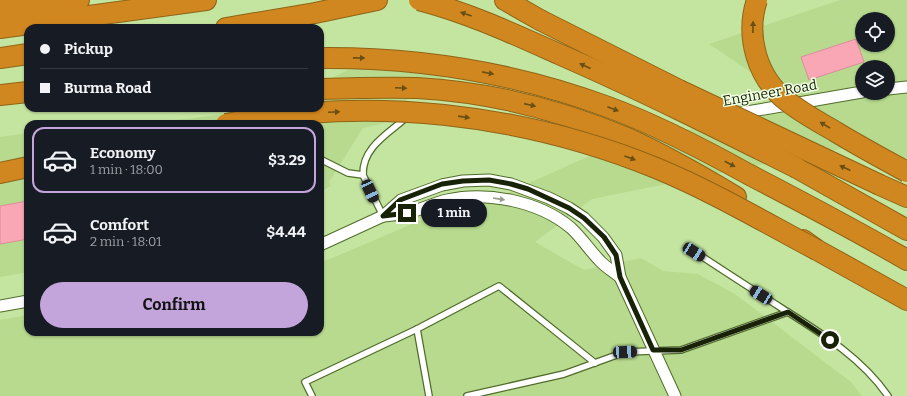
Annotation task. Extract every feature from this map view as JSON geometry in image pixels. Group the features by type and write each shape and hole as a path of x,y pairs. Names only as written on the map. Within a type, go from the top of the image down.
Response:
{"highway":[{"path":"0,10 79,0"},
{"path":"29,24 206,0"},
{"path":"249,24 377,0"},
{"path":"419,0 457,11 506,30 625,83 797,168"},
{"path":"505,0 603,59 907,230"},
{"path":"757,0 752,23 756,56 765,76 779,94 804,113 907,172"},
{"path":"540,20 679,90 907,197"},
{"path":"0,28 24,25"},
{"path":"0,58 24,55"},
{"path":"324,58 370,58 444,65 516,79 587,100 650,124 700,148 836,220 907,260"},
{"path":"324,89 394,88 449,91 526,105 581,120 627,138 670,159 757,209 817,250"},
{"path":"0,95 24,92"},
{"path":"0,102 24,101"},
{"path":"251,120 306,113 378,111 457,116 529,129 588,144 657,169 713,195 907,300"},
{"path":"0,173 24,168"}],"street":[{"path":"895,88 907,86"},
{"name":"Engineer Road","path":"682,123 855,93"},
{"path":"383,216 400,200 442,184 463,181 489,180 511,184 569,208 584,218 604,237 616,255 620,277 675,396"},
{"path":"324,243 383,216 407,213 446,200 484,196 532,206 556,217 586,243 601,262 620,277"},
{"path":"0,306 24,302"}],"lane":[{"path":"383,216 363,175 365,160 372,147 385,134 392,130 420,106"},
{"path":"324,161 348,173 363,175"},
{"path":"694,252 843,349 867,370 888,396"},
{"path":"312,396 305,382 417,329 499,286 595,363"},
{"path":"467,396 564,374 625,352 681,350 788,312"},
{"path":"417,329 429,396"}],"shaded area":[{"path":"840,0 907,0 907,176 860,145 592,199 535,242 584,270 641,258 663,271 698,274 735,294 851,382 862,396 0,396 0,320 24,316 24,336 324,336 324,261 426,218 471,209 578,161 673,122 677,131 805,109 709,44"},
{"path":"364,61 457,71 402,103 385,123 363,128 329,182 331,186 324,190 324,120 172,120 237,112 324,112 324,84"},
{"path":"24,134 24,273 0,277 0,137"}],"building":[{"path":"855,39 855,52 861,52 863,60 855,60 855,65 809,80 801,57"},
{"path":"24,202 24,240 0,244 0,206"}],"route":[{"path":"407,213 383,216 400,200 442,184 463,181 489,180 528,189 569,208 584,218 604,237 616,255 620,277 653,350 681,350 788,312 830,340"}]}
